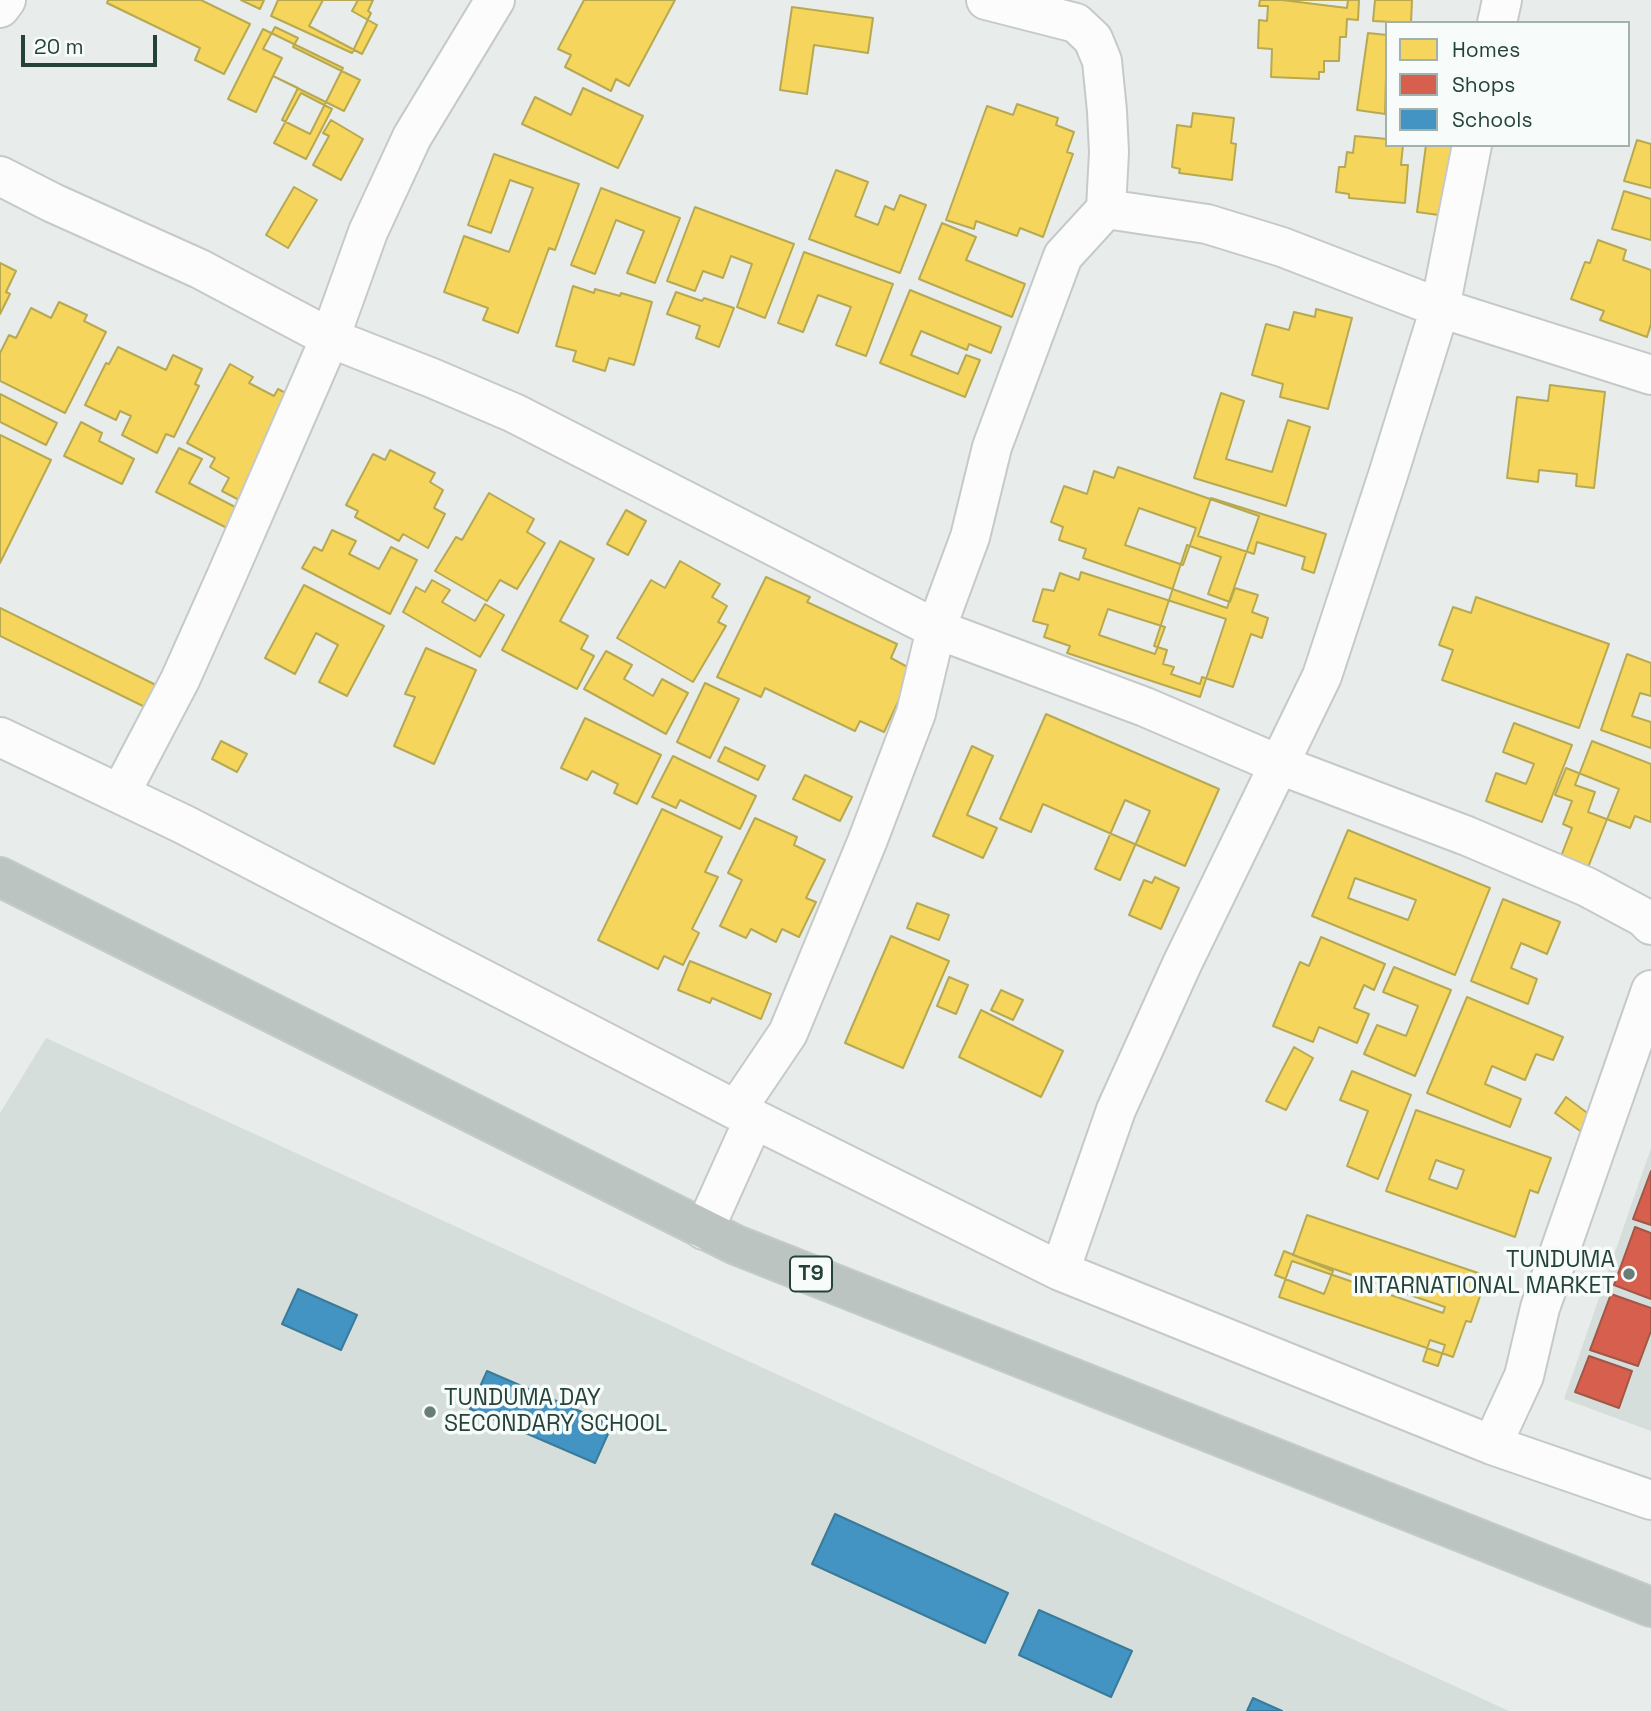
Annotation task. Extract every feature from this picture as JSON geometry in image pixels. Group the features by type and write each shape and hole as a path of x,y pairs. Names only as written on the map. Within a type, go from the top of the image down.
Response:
{"highway":[{"name":"T9","path":"0,877 736,1245 1651,1607"}],"street":[{"path":"0,8 6,0"},
{"path":"120,794 185,668 300,410 330,338 368,232 412,137 495,0"},
{"path":"705,1230 745,1115 788,1033 867,842 916,713 936,629 970,537 992,447 1063,256 1106,209 1109,152 1107,111 1102,61 1093,40 1076,23 986,0"},
{"path":"1497,21 1502,0"},
{"path":"1060,1271 1116,1110 1182,964 1322,676 1440,307 1472,147"},
{"path":"0,176 53,203 200,269 330,338 432,377 514,413 936,629 1145,707 1280,765 1467,836 1587,887 1643,917 1651,925"},
{"path":"1106,209 1207,223 1282,247 1440,307 1651,375"},
{"path":"0,737 120,794 745,1115 1060,1271 1492,1446 1651,1500"},
{"path":"1492,1446 1524,1376 1540,1308 1651,990"}],"shaded area":[{"name":"TUNDUMA DAY SECONDARY SCHOOL","path":"46,1038 1509,1711 0,1711 0,1113"},
{"name":"TUNDUMA INTARNATIONAL MARKET","path":"1651,1148 1651,1431 1564,1399"}],"building: Homes":[{"path":"108,0 201,0 250,24 224,74 195,60 200,48 107,3"},
{"path":"241,0 264,0 260,9"},
{"path":"278,0 373,0 368,11 371,13 352,53 271,16"},
{"path":"323,0 358,0 352,11 377,25 362,54 309,26"},
{"path":"584,0 675,0 629,86 616,79 611,91 565,67 571,55 558,49"},
{"path":"1260,0 1359,0 1358,20 1347,19 1346,37 1340,37 1339,61 1324,61 1324,72 1319,72 1319,79 1271,77 1272,49 1258,48 1259,20 1267,21 1268,6 1259,6"},
{"path":"1282,0 1348,0 1347,8"},
{"path":"1375,0 1412,0 1411,21 1373,21"},
{"path":"792,7 873,18 868,53 814,45 807,94 780,90"},
{"path":"275,27 298,38 293,47 360,80 344,111 273,76 282,58 263,49"},
{"path":"263,29 343,68 310,134 282,120 298,88 273,76 256,112 228,99"},
{"path":"1368,33 1385,35 1385,114 1357,110"},
{"path":"583,88 643,116 618,168 522,124 535,97 571,115"},
{"path":"301,93 332,109 306,159 274,143"},
{"path":"1017,104 1058,118 1056,125 1074,132 1067,152 1073,154 1043,237 1020,228 1017,236 976,221 974,229 946,220 987,106 1013,115"},
{"path":"1193,113 1234,118 1231,143 1236,144 1232,180 1179,173 1180,169 1172,167 1177,125 1191,127"},
{"path":"331,120 363,139 341,180 313,165 329,136 323,133"},
{"path":"1355,136 1385,139 1385,147 1403,147 1401,165 1408,165 1405,203 1349,198 1349,194 1336,192 1339,167 1345,167 1347,152 1353,153"},
{"path":"1637,140 1651,144 1651,188 1624,181"},
{"path":"1426,147 1455,147 1446,216 1417,212"},
{"path":"494,154 579,184 555,250 549,248 518,333 483,320 488,308 444,292 464,236 509,252 533,188 510,180 491,233 468,225"},
{"path":"836,170 868,182 855,216 878,225 885,206 894,210 900,195 926,205 900,273 809,239"},
{"path":"294,187 317,200 288,248 266,235"},
{"path":"601,188 680,218 655,283 627,273 644,231 616,220 595,274 571,265"},
{"path":"1624,191 1651,199 1651,240 1612,229"},
{"path":"695,207 794,244 765,318 737,307 752,264 731,256 723,278 703,271 695,291 667,281"},
{"path":"942,223 976,237 966,260 1025,284 1012,317 919,279"},
{"path":"1598,240 1626,250 1623,260 1651,270 1651,324 1647,337 1600,320 1604,311 1571,299 1585,262 1590,263"},
{"path":"804,252 893,284 866,356 836,345 851,307 818,295 803,332 778,323"},
{"path":"0,263 16,271 6,292 10,294 0,314"},
{"path":"573,286 594,293 595,289 620,296 621,293 652,302 634,365 609,358 605,371 573,361 576,351 556,346"},
{"path":"910,290 1001,327 991,353 969,344 967,350 921,331 911,355 958,374 966,355 980,360 965,397 880,363"},
{"path":"676,292 734,308 719,347 696,338 700,326 667,314"},
{"path":"59,302 87,315 84,321 106,332 65,413 0,381 0,353 9,335 16,338 31,308 51,318"},
{"path":"1316,309 1352,318 1328,409 1280,397 1283,384 1252,375 1266,324 1289,330 1294,312 1315,317"},
{"path":"118,347 166,370 173,355 202,369 195,384 199,386 174,437 166,434 157,453 122,435 131,416 120,411 116,420 85,405 106,363 109,364"},
{"path":"230,364 253,377 249,383 274,396 278,389 299,400 243,502 222,491 229,478 210,467 215,458 187,443"},
{"path":"1550,385 1605,392 1594,488 1576,486 1577,474 1539,470 1538,482 1507,478 1517,397 1548,401"},
{"path":"1221,393 1244,401 1226,459 1272,472 1288,420 1310,427 1286,506 1194,478"},
{"path":"0,394 57,423 46,445 0,422"},
{"path":"81,422 102,433 99,441 134,459 122,484 64,456"},
{"path":"0,435 51,460 0,563"},
{"path":"179,448 202,459 189,483 237,508 227,528 156,492"},
{"path":"390,450 435,473 430,482 443,490 434,508 445,514 428,548 403,534 399,541 355,517 358,511 346,505 373,454 385,460"},
{"path":"1118,467 1259,516 1227,608 1083,558 1086,549 1059,540 1063,527 1051,522 1064,486 1087,494 1094,471 1114,478","holes":["1139,508 1196,528 1183,565 1125,545"]},
{"path":"489,493 534,519 527,532 545,543 517,589 500,580 487,601 435,571 456,537 462,540"},
{"path":"1211,498 1326,534 1314,573 1302,569 1305,557 1257,542 1254,554 1198,536"},
{"path":"626,510 646,521 628,555 607,544"},
{"path":"332,530 356,541 349,554 379,569 391,547 417,560 390,614 302,568 314,547 322,551"},
{"path":"560,541 594,559 560,621 588,636 581,649 594,656 577,689 502,650"},
{"path":"1187,545 1221,557 1208,594 1230,602 1235,588 1258,595 1252,612 1268,618 1262,638 1251,634 1233,687 1202,677 1200,684 1171,674 1174,667 1163,664 1167,650 1154,646"},
{"path":"680,561 720,584 712,597 727,606 718,622 726,626 693,682 617,638 651,580 665,588"},
{"path":"1081,572 1226,619 1200,697 1067,653 1070,646 1044,637 1048,625 1033,621 1043,589 1054,591 1060,573 1079,580","holes":["1108,609 1165,627 1155,654 1099,635"]},
{"path":"766,577 810,597 807,602 897,644 891,658 913,670 884,732 860,721 855,731 765,688 761,697 717,677"},
{"path":"432,580 450,590 442,602 475,621 485,604 504,615 480,657 403,612 416,587 425,592"},
{"path":"304,585 384,626 347,696 319,682 338,645 316,633 295,674 265,658"},
{"path":"1476,597 1609,644 1579,728 1442,680 1453,650 1439,645 1453,607 1471,613"},
{"path":"0,608 160,687 149,709 0,636"},
{"path":"426,648 476,670 434,764 394,746 415,697 405,694"},
{"path":"606,651 632,665 624,679 653,696 662,679 688,693 666,734 584,689"},
{"path":"1627,654 1651,663 1651,696 1640,693 1632,716 1651,722 1651,748 1601,730"},
{"path":"705,683 739,699 710,758 677,742"},
{"path":"1046,714 1219,789 1185,866 1043,804 1031,832 1000,819"},
{"path":"585,718 661,755 637,804 614,793 618,784 592,771 587,780 561,768"},
{"path":"1514,723 1572,745 1542,822 1486,801 1496,773 1526,784 1534,764 1503,752"},
{"path":"221,741 247,754 237,772 212,759"},
{"path":"1592,741 1651,764 1651,822 1635,816 1630,828 1588,812 1595,792 1575,785"},
{"path":"972,746 993,756 967,815 997,828 983,858 933,836"},
{"path":"725,747 765,766 758,780 718,761"},
{"path":"673,756 756,796 740,829 680,800 676,808 652,797"},
{"path":"1566,768 1619,789 1587,870 1560,859 1572,828 1563,824 1572,801 1555,795"},
{"path":"805,775 852,797 840,821 793,799"},
{"path":"1125,800 1150,811 1120,880 1095,869"},
{"path":"662,809 722,837 705,872 718,877 692,929 699,933 683,965 664,956 658,969 598,940"},
{"path":"755,818 797,837 794,845 825,860 806,898 816,902 799,937 782,929 776,942 751,929 746,938 720,926 742,880 728,873"},
{"path":"1348,830 1490,888 1455,975 1312,916","holes":["1355,878 1416,900 1408,920 1348,898"]},
{"path":"1155,877 1179,888 1161,929 1129,915 1144,880 1152,883"},
{"path":"1503,899 1560,922 1547,954 1521,943 1511,968 1537,979 1528,1004 1471,981"},
{"path":"917,903 949,915 939,940 907,928"},
{"path":"891,936 949,961 903,1068 845,1043"},
{"path":"1321,937 1385,964 1374,990 1364,985 1354,1008 1369,1014 1357,1043 1319,1027 1313,1042 1273,1026 1300,962 1309,966"},
{"path":"690,961 771,994 761,1019 712,998 710,1003 678,990"},
{"path":"1394,967 1451,990 1415,1076 1364,1054 1377,1025 1406,1036 1418,1006 1383,992"},
{"path":"949,977 968,985 956,1014 937,1006"},
{"path":"1001,990 1023,1000 1013,1020 991,1010"},
{"path":"1467,997 1563,1037 1553,1060 1536,1054 1525,1080 1492,1066 1485,1084 1521,1099 1510,1127 1427,1093"},
{"path":"981,1010 1063,1051 1041,1097 959,1057"},
{"path":"1294,1047 1313,1058 1286,1110 1266,1101"},
{"path":"1352,1071 1411,1095 1378,1179 1347,1166 1368,1111 1340,1100"},
{"path":"1566,1097 1594,1118 1583,1133 1555,1113"},
{"path":"1416,1110 1551,1158 1538,1193 1530,1190 1515,1237 1386,1191","holes":["1436,1160 1464,1170 1457,1189 1429,1179"]},
{"path":"1307,1215 1487,1276 1471,1322 1466,1321 1453,1357 1279,1297 1292,1261 1443,1313 1445,1307 1293,1255"},
{"path":"1284,1251 1333,1271 1324,1294 1275,1275"},
{"path":"1430,1340 1445,1345 1438,1366 1423,1361"}],"building: Shops":[{"path":"1651,1171 1651,1225 1633,1219"},
{"path":"1635,1227 1651,1233 1651,1299 1614,1285"},
{"path":"1611,1294 1651,1308 1651,1331 1638,1366 1590,1350"},
{"path":"1589,1356 1632,1371 1619,1408 1575,1392"}],"building: Schools":[{"path":"298,1289 357,1315 341,1350 282,1324"},
{"path":"487,1371 612,1425 595,1463 470,1409"},
{"path":"835,1514 1008,1593 985,1643 812,1564"},
{"path":"1039,1610 1132,1651 1111,1697 1019,1655"},
{"path":"1253,1698 1282,1711 1247,1711"}],"place":[{"name":"TUNDUMA INTARNATIONAL MARKET","path":"1629,1274"},
{"name":"TUNDUMA DAY SECONDARY SCHOOL","path":"430,1412"}]}
